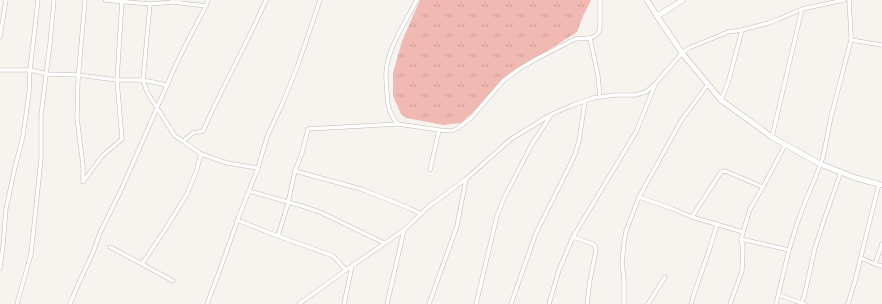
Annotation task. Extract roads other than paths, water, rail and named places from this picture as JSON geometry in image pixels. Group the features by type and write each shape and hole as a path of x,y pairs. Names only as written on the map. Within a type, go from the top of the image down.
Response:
{"main road":[{"path":"647,0 682,53 721,100 772,137 820,164 856,178 881,185"},
{"path":"657,16 683,0"}],"street":[{"path":"0,37 6,0"},
{"path":"0,268 6,209 15,167 24,136 38,0"},
{"path":"17,304 31,254 41,159 41,115 47,74 54,0"},
{"path":"85,0 78,75 77,118 83,166 83,182 102,156 122,139 117,80 122,1"},
{"path":"105,0 150,4 173,1 206,6"},
{"path":"70,304 176,62 184,50 208,0"},
{"path":"183,141 193,133 202,130 267,0"},
{"path":"207,304 237,220 258,168 267,137 298,65 320,0"},
{"path":"398,124 394,119 387,101 386,65 391,50 417,0"},
{"path":"278,236 308,129 398,124 452,131 471,118 503,81 538,58 574,39 590,38 595,36 599,32 600,26 600,0"},
{"path":"299,304 352,265 404,230 436,201 466,179 511,139 552,114 585,101 600,97 635,95 646,92 656,83 682,53 708,39 728,32 742,30 779,19 802,9 844,0"},
{"path":"776,304 789,250 822,157 851,40 849,0"},
{"path":"150,4 143,80 157,108 175,136 201,154 227,163 258,168"},
{"path":"772,137 802,9"},
{"path":"721,100 728,82 742,30"},
{"path":"590,38 598,76 600,97"},
{"path":"851,40 882,45"},
{"path":"0,70 30,70 47,74 78,75 117,80 143,80 167,85"},
{"path":"549,304 559,270 573,238 636,132 656,83"},
{"path":"624,304 624,278 622,264 626,231 639,197 680,121 708,84"},
{"path":"511,304 536,233 575,154 585,101"},
{"path":"476,304 497,216 505,196 532,144 552,114"},
{"path":"430,170 440,130"},
{"path":"730,304 742,271 742,239 750,209 785,145"},
{"path":"142,264 186,194 196,172 201,154"},
{"path":"295,171 361,189 410,208 421,214"},
{"path":"692,217 720,172 725,171 763,187"},
{"path":"779,294 803,303 815,248 841,172"},
{"path":"429,304 457,226 466,179"},
{"path":"848,304 856,281 867,232 881,185"},
{"path":"249,192 320,212 384,243"},
{"path":"639,197 692,217 743,232"},
{"path":"237,220 333,256 346,270"},
{"path":"691,304 698,279 711,248 717,224"},
{"path":"387,304 404,230"},
{"path":"573,238 592,244 595,246 596,250 587,304"},
{"path":"742,239 789,250"},
{"path":"875,264 882,244"},
{"path":"110,247 173,281"},
{"path":"861,258 882,266"},
{"path":"344,304 352,265"},
{"path":"648,304 665,277"}]}
